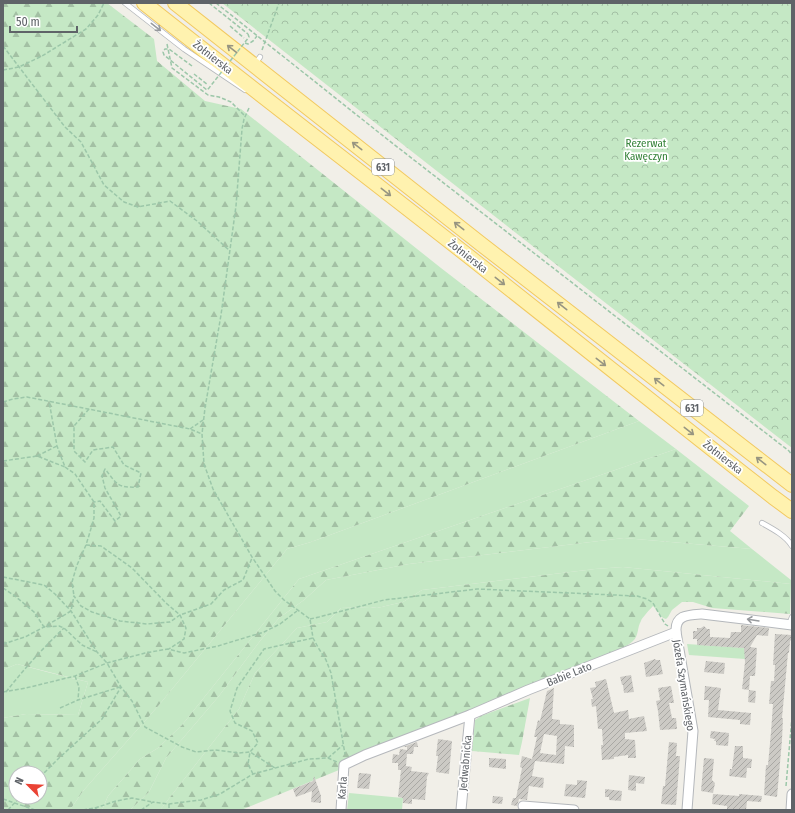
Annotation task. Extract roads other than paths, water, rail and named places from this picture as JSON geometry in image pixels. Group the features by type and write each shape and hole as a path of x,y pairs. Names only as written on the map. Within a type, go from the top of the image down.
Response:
{"main road":[{"name":"Żołnierska","path":"144,3 792,511"},
{"name":"Żołnierska","path":"175,3 257,62 792,485"}],"street":[{"path":"676,632 679,619 692,614 791,622"},
{"name":"Babie Lato","path":"344,765 365,755 470,715 528,690 676,632"},
{"name":"Józefa Szymańskiego","path":"676,632 693,731 687,810"},
{"name":"Jedwabnicka","path":"461,810 470,715"},
{"name":"Karla","path":"341,810 344,765"},
{"path":"789,792 791,810"},
{"path":"523,806 574,810"}],"lane":[{"path":"125,3 184,49 248,92"},
{"path":"254,96 300,125"},
{"path":"762,523 787,539 792,546"}],"park label":[{"name":"Rezerwat Kawęczyn","path":"646,149"}]}
